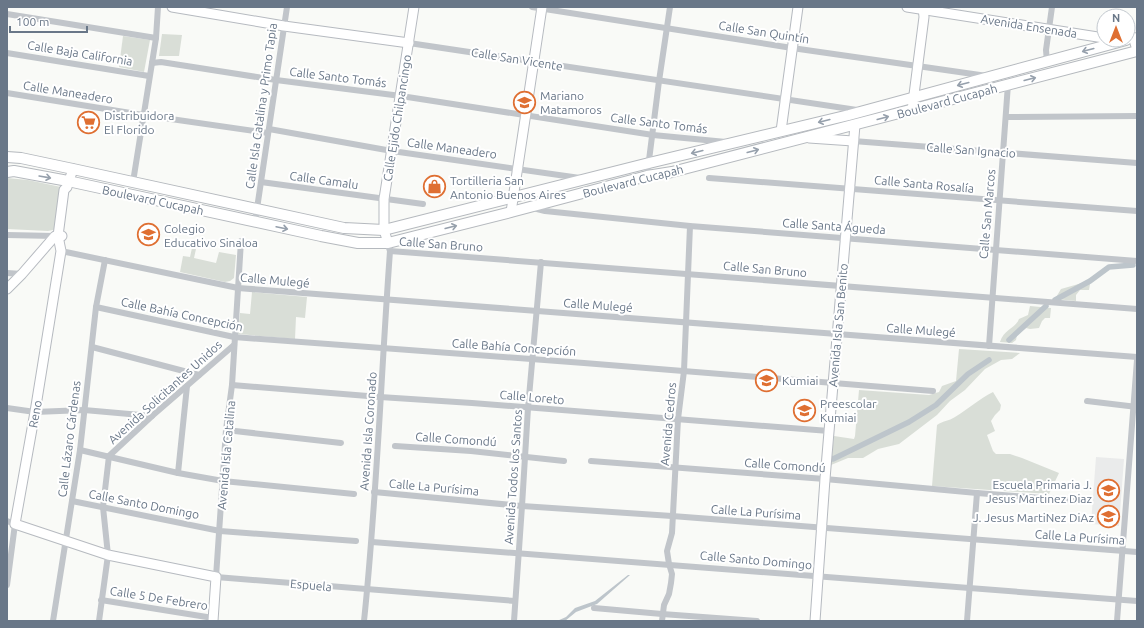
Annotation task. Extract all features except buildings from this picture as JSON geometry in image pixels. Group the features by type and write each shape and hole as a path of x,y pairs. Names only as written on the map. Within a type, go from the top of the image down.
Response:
{"main road":[{"name":"Boulevard Cucapah","path":"7,157 21,158 344,228 384,230 863,111 1099,48"},
{"name":"Boulevard Cucapah","path":"7,172 14,171 67,184 358,243 389,247 511,212 647,176 672,172 806,138 1137,51"},
{"path":"670,159 668,163 672,172"}],"street":[{"path":"133,182 156,38 158,7"},
{"name":"Calle San Vicente","path":"172,7 284,26 534,61 863,111"},
{"name":"Calle Isla Catalina y Primo Tapia","path":"255,222 287,7"},
{"name":"Calle Ejido Chilpancingo","path":"389,247 384,230 384,199 414,7"},
{"name":"Calle San Quintín","path":"532,7 792,48 993,76"},
{"path":"647,176 670,7"},
{"path":"781,131 798,7"},
{"name":"Avenida Ensenada","path":"907,7 1096,37"},
{"path":"1047,62 1046,50 1052,7"},
{"path":"511,212 542,8"},
{"path":"912,110 925,10"},
{"path":"7,14 156,38"},
{"name":"Calle Baja California","path":"7,53 149,76"},
{"name":"Calle Santo Tomás","path":"152,62 161,62 276,80 400,96 653,135 736,142"},
{"name":"Calle San Marcos","path":"989,346 1008,84"},
{"name":"Calle Maneadero","path":"7,93 143,115 269,131 392,151 585,179"},
{"path":"1006,117 1137,116"},
{"name":"Avenida Isla San Benito","path":"815,621 840,286 855,125"},
{"name":"Calle San Ignacio","path":"806,138 1137,163"},
{"name":"Reno","path":"7,585 11,522 35,412 59,240 68,191 67,184 73,169"},
{"name":"Calle Santa Rosalía","path":"709,178 1137,211"},
{"name":"Calle Camalu","path":"261,182 423,204"},
{"name":"Calle Santa Águeda","path":"530,208 545,211 690,226 1137,261"},
{"name":"Avenida Cedros","path":"662,618 664,605 669,594 672,574 667,551 672,533 678,419 684,371 690,226"},
{"name":"Calle Mulegé","path":"7,235 59,240 105,260 238,288 537,312 686,322 1137,359"},
{"path":"7,289 59,240"},
{"name":"Avenida Isla Catalina","path":"213,620 226,430 232,385 241,241"},
{"name":"Calle San Bruno","path":"389,247 541,262 1137,309"},
{"name":"Avenida Isla Coronado","path":"364,621 372,542 389,247"},
{"name":"Calle Lázaro Cárdenas","path":"53,621 80,450 96,307 105,260"},
{"name":"Avenida Todos los Santos","path":"514,621 528,408 541,262"},
{"path":"7,273 22,274"},
{"name":"Calle Bahía Concepción","path":"96,307 234,338 533,359 933,391"},
{"name":"Avenida Solicitantes Unidos","path":"98,621 108,556 103,507 110,456 152,416 234,345"},
{"path":"92,347 199,375"},
{"path":"1117,621 1130,455 1136,407 1137,359"},
{"name":"Calle Loreto","path":"232,385 829,431"},
{"path":"178,473 188,386"},
{"path":"1087,401 1136,407"},
{"path":"7,408 35,412 84,410 152,416"},
{"path":"226,430 340,443"},
{"name":"Calle Comondú","path":"395,446 471,451 564,461"},
{"path":"80,450 178,473 222,481 354,494"},
{"path":"1130,455 1137,455"},
{"name":"Calle Comondú","path":"591,461 1080,501"},
{"name":"Calle La Purísima","path":"374,492 522,506 672,516 1137,552"},
{"path":"967,621 977,493"},
{"name":"Calle Santo Domingo","path":"72,501 220,530 356,542"},
{"name":"Espuela","path":"11,522 108,556 216,577 515,601"},
{"name":"Calle Santo Domingo","path":"372,542 1137,601"},
{"name":"Calle 5 De Febrero","path":"102,600 213,620"},
{"path":"594,608 662,618 757,621"}],"shaded area":[{"path":"162,34 182,35 179,56 159,56"},
{"path":"123,36 150,40 144,72 119,67"},
{"path":"7,178 28,180 61,187 56,228 48,231 7,229"},
{"path":"192,248 196,249 194,258 216,263 219,252 236,255 234,278 225,282 180,272 183,256 190,257"},
{"path":"1082,283 1090,284 1089,290 1080,290 1076,295 1076,301 1055,299 1061,289"},
{"path":"252,292 307,297 305,318 296,317 295,339 238,334 240,313 250,314"},
{"path":"1030,306 1051,308 1050,318 1045,318 1039,328 1026,328 1017,335 1016,340 1012,343 1000,342 1004,334 1015,325 1019,319 1028,315"},
{"path":"959,349 1020,353 1012,359 1001,360 985,369 965,390 950,401 937,415 899,444 878,449 863,458 848,458 831,465 834,436 854,439 859,390 929,395 939,392 942,386 956,381"},
{"path":"993,392 1001,405 1000,410 991,421 995,431 987,435 993,451 996,454 1010,454 1022,458 1059,473 1049,494 932,486 937,425 955,417"},
{"name":"Escuela Primaria J. Jesus Martinez Diaz","path":"1096,457 1124,459 1119,526 1091,524"},
{"path":"630,575 597,604 576,612 565,621 557,621 566,617 575,608 595,601"}],"waterway":[{"path":"1055,300 1090,281 1109,267 1133,265"},
{"path":"1009,340 1046,306"},
{"path":"833,459 909,422 936,405 968,374 989,360"}],"place":[{"name":"Mariano Matamoros","path":"525,102"},
{"name":"Distribuidora El Florido","path":"89,122"},
{"name":"Tortilleria San Antonio Buenos Aires","path":"434,187"},
{"name":"Colegio Educativo Sinaloa","path":"149,235"},
{"name":"Kumiai","path":"766,380"},
{"name":"Preescolar Kumiai","path":"805,410"},
{"name":"Escuela Primaria J. Jesus Martinez Diaz","path":"1108,491"},
{"name":"J. Jesus MartiNez DiAz","path":"1109,517"}]}
